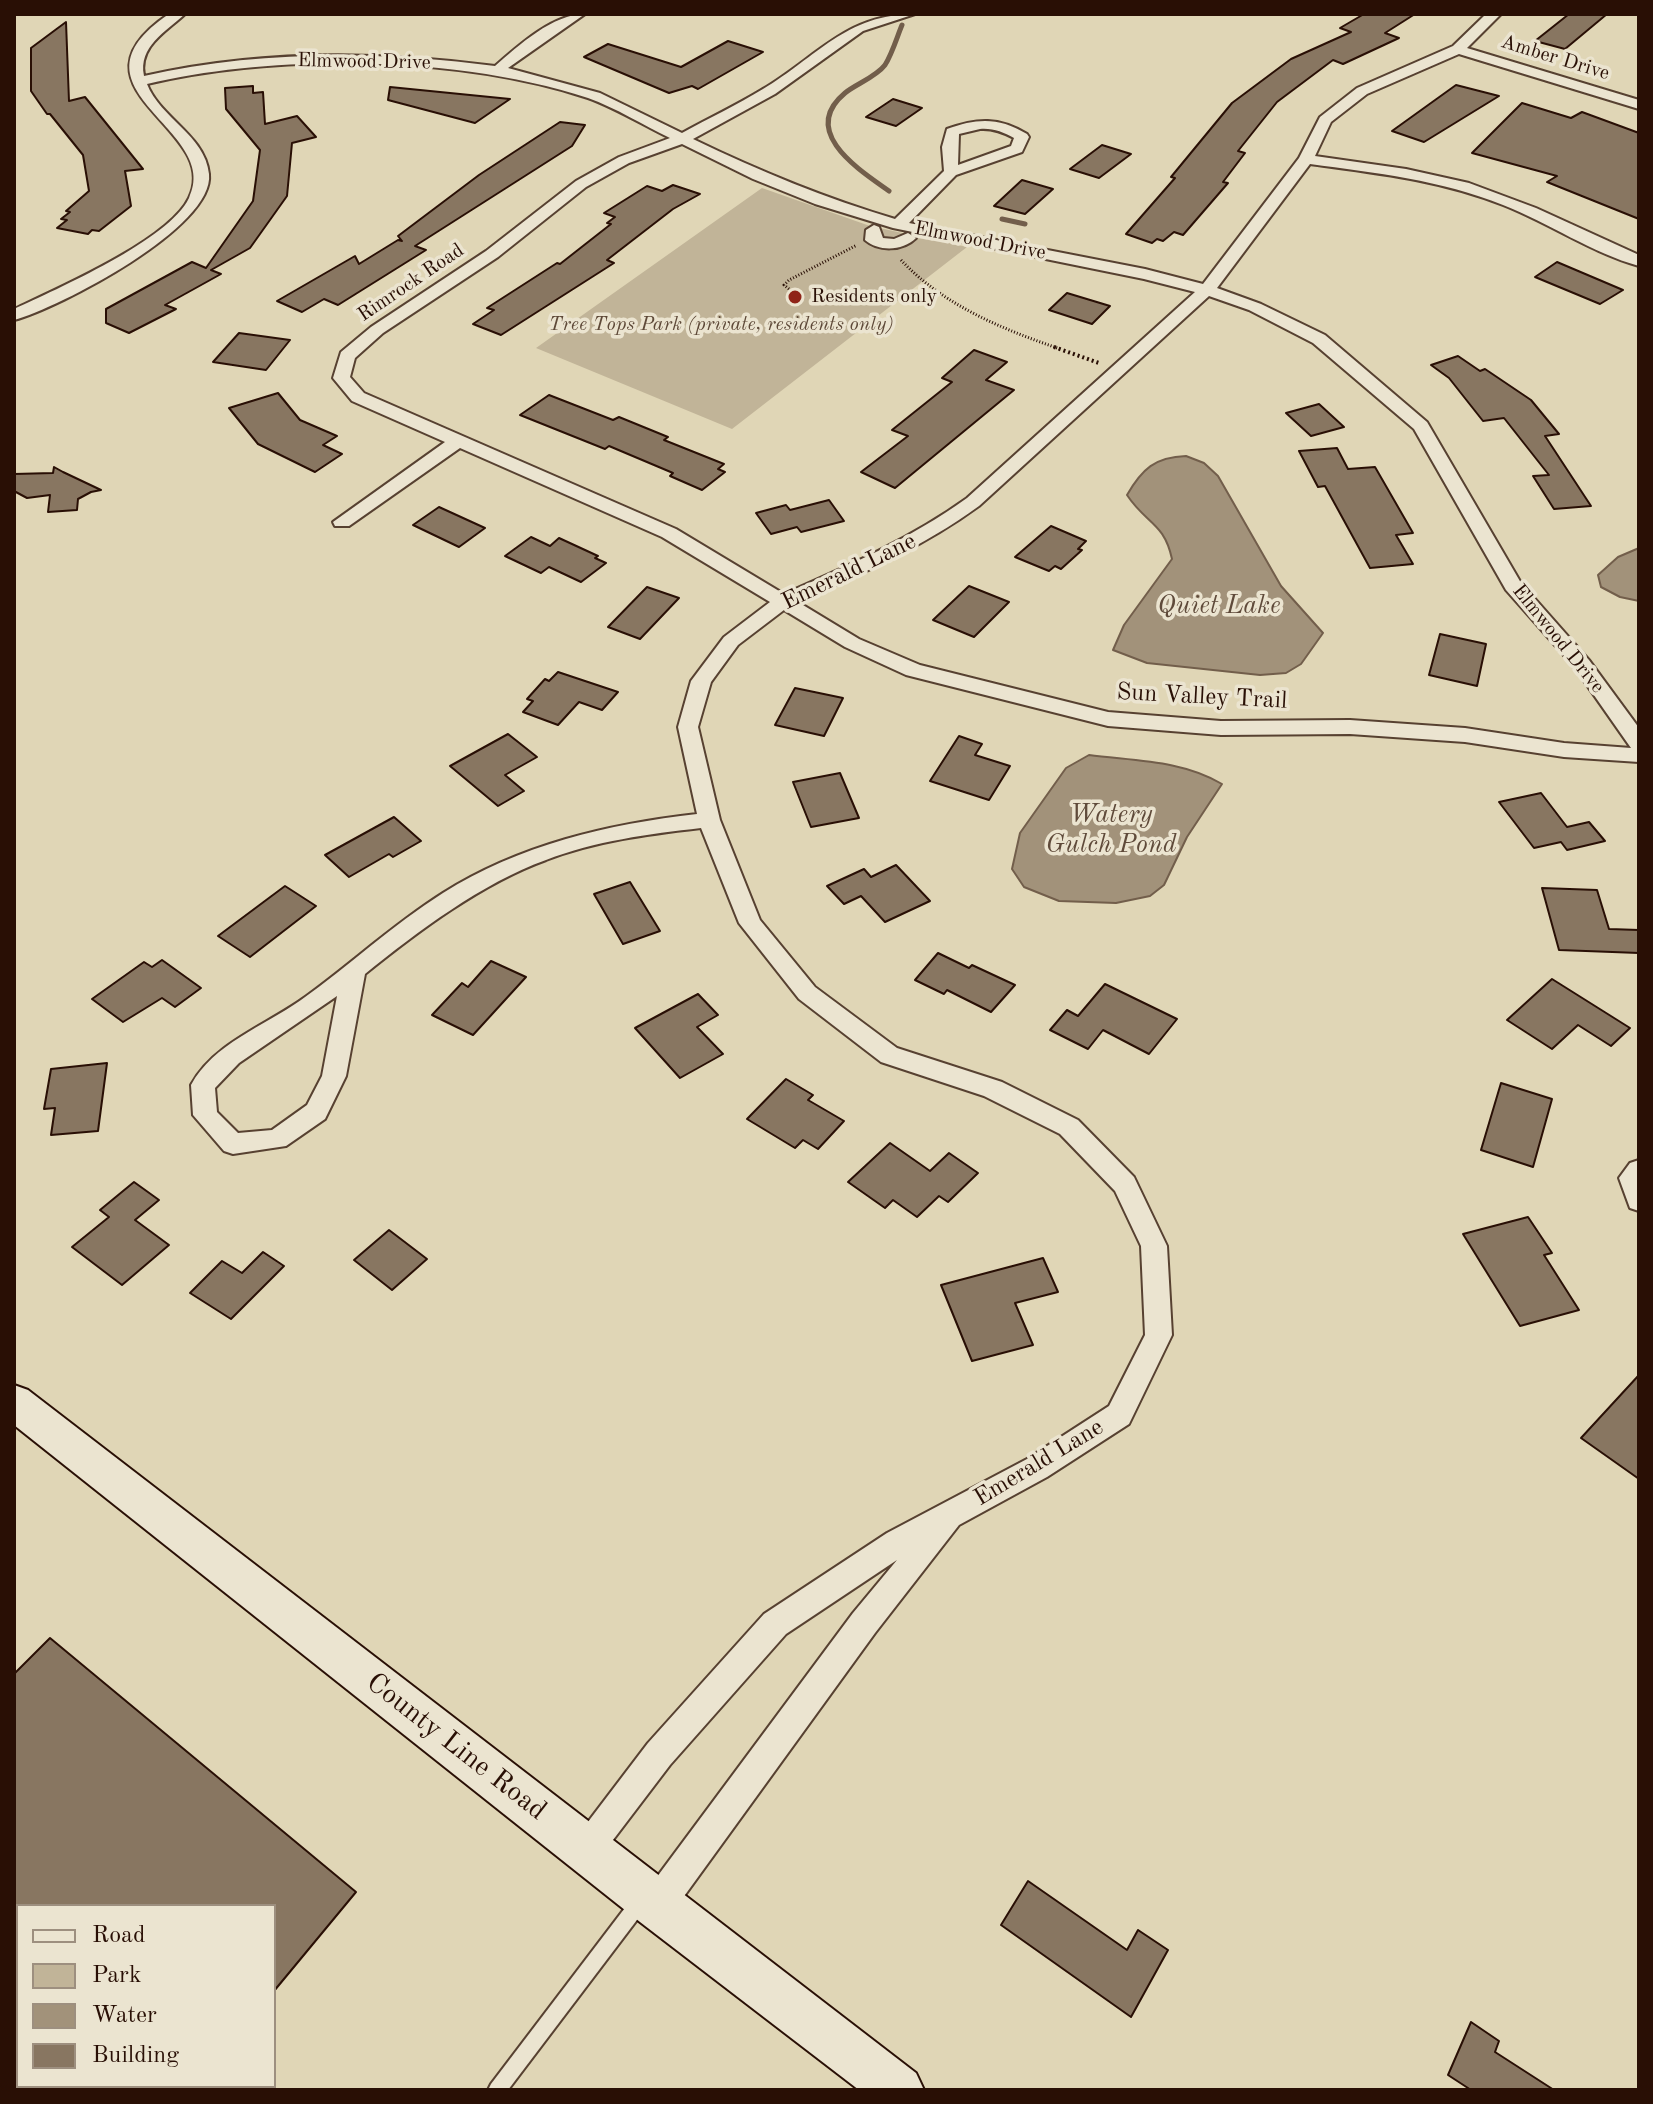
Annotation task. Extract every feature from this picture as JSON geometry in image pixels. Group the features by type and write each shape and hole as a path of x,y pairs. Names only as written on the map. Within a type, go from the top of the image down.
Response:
{"main road":[{"name":"County Line Road","path":"19,1414 899,2090"}],"street":[{"path":"14,315 118,262 168,231 198,197 202,166 186,138 149,100 138,82 135,62 146,39 178,14"},
{"path":"498,70 523,49 578,14"},
{"name":"Rimrock Road","path":"784,601 669,533 358,397 341,378 347,356 377,330 492,254 581,184 624,160 682,139 770,91 858,28 908,14"},
{"name":"Emerald Lane","path":"586,1850 659,1754 775,1624 897,1543 1037,1468 1119,1415 1159,1335 1154,1246 1125,1184 1069,1127 993,1089 889,1055 807,993 750,923 709,820 688,727 701,681 731,641 784,601 865,566 936,529 973,502 1207,290 1306,159 1325,120 1362,91 1458,49 1494,14"},
{"name":"Amber Drive","path":"1458,49 1639,105"},
{"name":"Elmwood Drive","path":"138,82 180,72 296,61 434,62 498,70 595,96 758,176 893,232 1145,274 1207,290 1255,307 1319,339 1421,426 1513,586 1582,664 1639,743"},
{"path":"893,232 951,172 1017,149 1022,137 1007,127 978,122 952,132 949,147 951,172"},
{"path":"1306,159 1429,177 1466,186 1551,219 1639,261"},
{"path":"342,522 458,441"},
{"name":"Sun Valley Trail","path":"784,601 852,643 913,670 1108,719 1221,728 1350,727 1465,735 1564,750 1639,755"},
{"path":"354,970 334,1076 316,1112 277,1139 233,1144 205,1115 203,1085 230,1056 309,1006 354,970 452,898 538,854 637,828 709,820"},
{"path":"1639,1170 1632,1178 1639,1201"},
{"name":"Emerald Lane","path":"651,1900 952,1513"}],"lane":[{"path":"497,2090 651,1900"}],"path":[{"path":"789,289 784,285 789,280 819,262 893,232 900,259 910,272 953,301 1045,345 1119,370"}],"green space":[{"name":"Tree Tops Park (private, residents only)","path":"762,188 870,226 967,247 732,429 536,348"}],"water":[{"name":"Quiet Lake","path":"1186,456 1204,463 1218,476 1281,586 1323,633 1301,664 1286,673 1260,675 1147,663 1113,650 1124,625 1172,559 1164,537 1127,495 1150,466 1166,459"},
{"path":"1639,548 1639,601 1620,597 1601,587 1598,575 1618,557"},
{"name":"Watery Gulch Pond","path":"1089,755 1174,766 1222,784 1187,837 1164,885 1150,896 1116,903 1059,901 1024,887 1012,869 1020,833 1066,768"}],"building":[{"path":"1364,14 1415,14 1385,33 1399,38 1343,64 1333,60 1277,102 1238,151 1245,153 1223,182 1228,183 1183,235 1174,232 1163,241 1157,239 1152,243 1126,234 1175,178 1171,177 1232,103 1291,59 1351,32 1340,28"},
{"path":"1569,14 1607,14 1565,49 1535,41"},
{"path":"66,22 69,101 85,97 143,169 125,171 131,206 99,231 92,230 88,234 57,228 67,220 61,219 70,212 66,211 89,191 83,155 31,91 31,48"},
{"path":"728,41 763,52 698,89 692,86 669,93 584,57 608,44 681,67"},
{"path":"1456,85 1499,96 1424,142 1392,131"},
{"path":"253,86 253,93 263,92 265,124 297,116 316,137 292,143 287,196 250,248 211,270 221,274 165,305 176,309 129,333 106,323 106,309 192,262 206,268 253,201 260,150 226,109 225,88"},
{"path":"390,87 510,99 475,123 388,100"},
{"path":"893,99 922,108 896,126 866,117"},
{"path":"1522,103 1571,118 1582,112 1639,133 1639,219 1547,182 1557,176 1472,153"},
{"path":"560,122 585,125 572,146 415,246 426,250 338,305 324,299 302,312 277,301 355,256 359,264 398,240 402,241 398,236 479,175"},
{"path":"1102,145 1131,154 1099,178 1070,169"},
{"path":"1022,180 1053,189 1025,214 994,206"},
{"path":"673,185 700,194 673,209 607,260 614,263 501,335 473,324 494,310 487,308 557,263 560,264 611,224 607,223 615,217 604,213 647,186 662,191"},
{"path":"1557,262 1623,290 1600,304 1535,277"},
{"path":"1067,293 1110,306 1092,324 1049,310"},
{"path":"239,333 290,340 266,370 213,362"},
{"path":"974,350 1007,362 986,380 1014,390 895,488 861,472 908,436 892,430 952,382 942,378"},
{"path":"1458,356 1480,371 1485,369 1531,400 1559,434 1545,436 1591,506 1554,509 1533,476 1549,475 1504,418 1483,421 1449,378 1431,365"},
{"path":"278,393 300,420 337,436 323,445 342,454 315,472 258,444 229,408"},
{"path":"549,395 613,420 619,417 668,437 664,440 724,464 718,469 725,472 702,490 670,476 673,473 609,446 605,449 520,415"},
{"path":"1319,404 1344,427 1311,436 1286,413"},
{"path":"1337,448 1348,469 1375,467 1413,533 1396,535 1413,564 1370,568 1325,486 1318,487 1299,451"},
{"path":"54,467 101,490 78,499 77,510 48,512 50,495 27,498 14,491 14,474 53,473"},
{"path":"829,500 844,521 801,532 797,527 771,534 756,513 786,505 790,510"},
{"path":"439,507 485,528 459,547 413,525"},
{"path":"1051,526 1086,541 1078,549 1082,550 1061,569 1055,566 1049,571 1015,557"},
{"path":"531,537 550,546 559,538 598,556 595,558 606,563 581,582 549,567 541,573 505,556"},
{"path":"969,586 1009,602 974,637 933,620"},
{"path":"647,587 679,598 640,639 608,627"},
{"path":"1440,634 1486,644 1477,686 1429,675"},
{"path":"558,672 618,692 602,710 579,702 558,725 523,712 533,701 527,699 545,679 549,681"},
{"path":"795,688 843,698 824,736 775,725"},
{"path":"508,734 537,757 505,775 524,791 498,806 450,766"},
{"path":"959,736 982,744 975,755 1010,766 989,800 930,781"},
{"path":"840,773 859,818 811,827 793,782"},
{"path":"1541,793 1567,827 1589,822 1605,841 1567,850 1561,842 1534,848 1499,802"},
{"path":"394,817 421,841 393,857 389,854 349,877 325,855"},
{"path":"896,865 930,901 885,922 861,896 844,904 827,886 864,869 871,877"},
{"path":"630,882 660,931 623,944 594,894"},
{"path":"285,886 316,906 250,957 218,936"},
{"path":"1542,888 1597,890 1609,929 1639,930 1639,953 1559,950"},
{"path":"938,953 1015,985 991,1012 947,990 944,994 915,980"},
{"path":"162,960 201,988 175,1007 162,998 123,1022 92,999 144,962 152,967"},
{"path":"491,961 526,977 473,1035 432,1015 462,983 468,987"},
{"path":"1552,979 1630,1028 1611,1046 1578,1025 1552,1049 1507,1020"},
{"path":"1105,984 1177,1019 1149,1054 1103,1030 1088,1049 1050,1030 1067,1010 1078,1016"},
{"path":"698,994 718,1015 697,1027 723,1054 680,1078 635,1028"},
{"path":"107,1063 98,1131 51,1135 55,1108 44,1109 51,1069"},
{"path":"786,1079 813,1095 808,1100 844,1121 818,1149 803,1140 795,1148 747,1119"},
{"path":"1501,1083 1552,1099 1533,1167 1481,1150"},
{"path":"890,1143 930,1171 949,1153 978,1173 948,1202 939,1196 917,1217 893,1200 885,1208 848,1182"},
{"path":"134,1182 159,1200 135,1220 169,1245 122,1285 72,1247 109,1217 100,1210"},
{"path":"1528,1217 1552,1253 1544,1255 1579,1310 1520,1326 1463,1234"},
{"path":"389,1230 427,1259 392,1290 354,1260"},
{"path":"263,1252 284,1266 231,1319 190,1293 222,1261 242,1273"},
{"path":"1043,1258 1058,1292 1015,1303 1033,1345 972,1361 941,1285"},
{"path":"1639,1375 1639,1479 1581,1438"},
{"path":"50,1638 356,1892 276,1989 276,1904 14,1906 14,1674"},
{"path":"1028,1881 1127,1950 1138,1930 1168,1950 1131,2017 1001,1925"},
{"path":"1471,2022 1499,2041 1495,2052 1554,2090 1471,2090 1448,2075"}],"waterway":[{"path":"889,191 839,149 831,136 828,122 832,108 845,93 885,65 902,25"},
{"path":"1002,219 1025,224"}],"place":[{"name":"Residents only","path":"795,297"}]}
